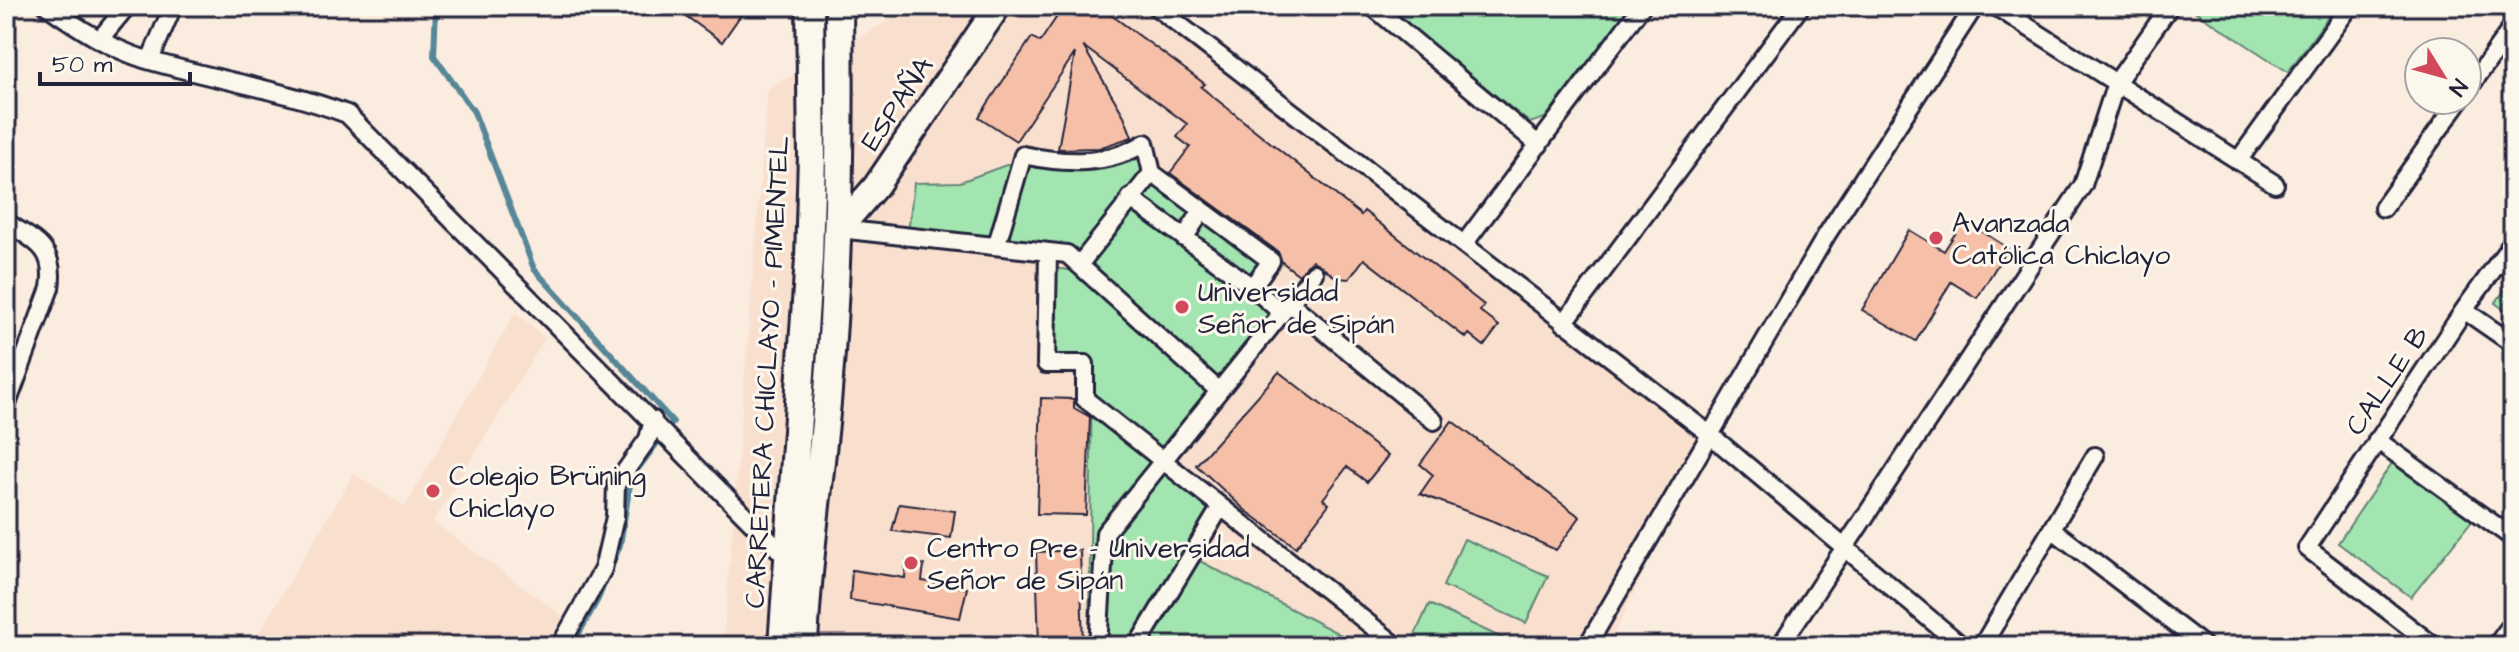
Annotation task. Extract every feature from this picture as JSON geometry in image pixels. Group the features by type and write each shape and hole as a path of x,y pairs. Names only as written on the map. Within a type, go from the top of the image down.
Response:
{"main road":[{"name":"CARRETERA CHICLAYO - PIMENTEL","path":"782,646 809,259 812,155 810,6"},
{"name":"CARRETERA CHICLAYO - PIMENTEL","path":"804,646 807,567 828,392 839,229 842,153 839,6"}],"street":[{"path":"47,6 100,39 150,60 313,101 347,114 674,439 786,557"},
{"path":"100,39 127,6"},
{"path":"150,60 173,6"},
{"name":"ESPAÑA","path":"839,229 876,186 998,6"},
{"path":"1155,6 1708,433 1962,646"},
{"path":"1372,6 1539,145"},
{"path":"1464,244 1642,6"},
{"path":"1564,323 1801,6"},
{"path":"1587,646 1708,433 1884,142 1975,6"},
{"path":"1995,6 2275,184"},
{"path":"1780,646 2083,185 2116,83 2170,6"},
{"path":"2238,161 2350,6"},
{"path":"2483,68 2513,26"},
{"path":"2383,208 2449,116"},
{"path":"997,244 1023,155 1051,161 1090,162 1110,158 1145,143 1152,173 1271,261 1252,287"},
{"path":"1079,265 1152,173"},
{"path":"1130,198 1252,287 1286,308 1434,421"},
{"path":"1184,238 1202,211"},
{"path":"6,222 49,254 53,269 50,288 6,407"},
{"path":"839,229 1067,254 1219,391"},
{"name":"CALLE B","path":"2434,646 2307,548 2464,310 2513,242"},
{"path":"1048,252 1046,364 1085,364 1085,399 1161,463 1397,646"},
{"path":"1098,646 1105,533 1314,273"},
{"path":"2464,310 2513,344"},
{"path":"560,646 595,589 613,528 616,484 648,439 656,422"},
{"path":"2377,440 2513,538"},
{"path":"1982,646 2095,456"},
{"path":"1137,646 1220,508"},
{"path":"2052,529 2204,646"},
{"path":"2496,646 2513,622"}],"shaded area":[{"name":"Universidad Señor de Sipán","path":"915,6 1155,6 1708,433 1609,646 723,646 768,89"},
{"name":"Colegio Brüning Chiclayo","path":"515,313 545,338 433,522 563,616 547,646 251,646 354,474 405,507"}],"green space":[{"path":"1384,6 1630,6 1545,118 1530,123"},
{"path":"2187,6 2336,6 2288,72"},
{"path":"1143,152 1153,161 1076,265 907,242 914,183 960,182 1017,161 1076,168 1110,166"},
{"path":"1160,167 1279,251 1246,294 1272,315 1152,462 1213,511 1131,646 1089,646 1092,358 1051,357 1051,268 1080,271"},
{"path":"2513,279 2513,316 2495,303"},
{"path":"2392,463 2473,519 2411,597 2338,543"},
{"path":"1464,539 1548,576 1526,623 1443,586"},
{"path":"1196,559 1362,646 1145,646"},
{"path":"1429,604 1515,644 1410,646"}],"building":[{"path":"672,6 747,6 722,42"},
{"path":"1064,6 1099,6 1205,84 1201,87 1361,215 1364,211 1484,305 1480,311 1499,326 1484,346 1469,334 1466,338 1364,259 1349,279 1337,278 1312,260 1299,275 1282,262 1278,252 1170,173 1190,147 1177,137 1187,124 1083,46 1124,116 1132,137 1099,148 1058,149 1075,53 1016,141 979,117 1032,37 1040,42"},
{"path":"1964,220 2008,248 1977,298 1951,282 1916,341 1862,310 1909,230 1944,251"},
{"path":"1279,372 1388,456 1367,482 1347,467 1323,499 1329,504 1296,547 1245,510 1196,465"},
{"path":"1041,398 1074,399 1074,408 1090,417 1086,515 1037,514"},
{"path":"1452,421 1580,517 1556,550 1493,521 1420,494 1433,475 1420,464"},
{"path":"899,504 955,511 951,538 892,531"},
{"path":"1080,550 1083,646 1039,646 1036,552"},
{"path":"906,561 924,565 922,581 967,588 960,618 850,600 852,570 905,578"}],"waterway":[{"path":"436,6 434,56 474,112 534,269 673,422 631,478 620,545 598,599 572,646"}],"place":[{"name":"Avanzada Católica Chiclayo","path":"1936,238"},
{"name":"Universidad Señor de Sipán","path":"1182,307"},
{"name":"Colegio Brüning Chiclayo","path":"433,491"},
{"name":"Centro Pre - Universidad Señor de Sipán","path":"911,563"}]}
